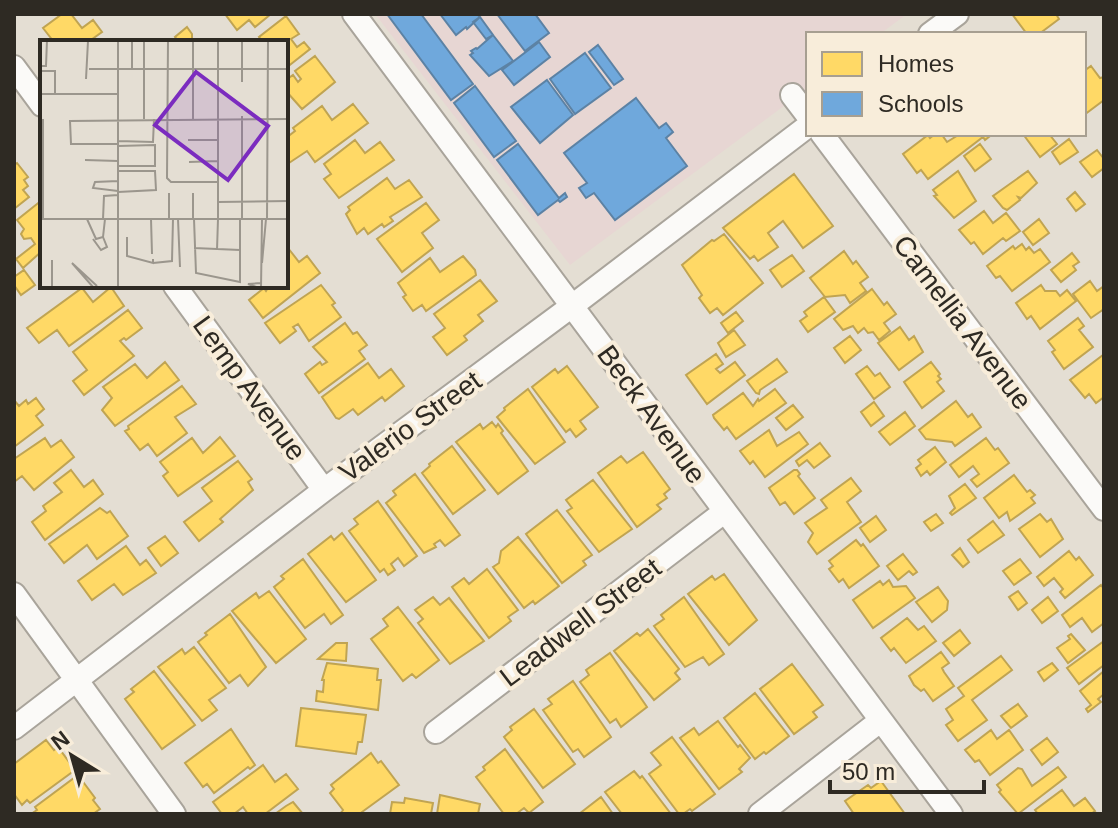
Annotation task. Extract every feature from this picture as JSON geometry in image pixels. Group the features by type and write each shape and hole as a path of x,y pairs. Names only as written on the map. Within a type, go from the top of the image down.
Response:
{"street":[{"name":"Beck Avenue","path":"354,14 951,814"},
{"path":"933,32 957,14"},
{"path":"14,67 40,102"},
{"path":"792,95 806,113"},
{"name":"Valerio Street","path":"14,728 806,128"},
{"name":"Camellia Avenue","path":"824,136 1104,509"},
{"name":"Lemp Avenue","path":"176,288 324,490"},
{"name":"Leadwell Street","path":"436,732 724,512"},
{"path":"14,594 174,814"},
{"path":"760,814 880,721"}],"shaded area":[{"path":"375,14 907,14 883,32 806,32 806,89 570,265"}],"building: Homes":[{"path":"62,14 71,14 82,28 93,20 102,32 91,40 52,40 43,28"},
{"path":"225,14 271,14 255,27 249,20 237,30"},
{"path":"1012,14 1056,14 1059,19 1042,32 1026,32"},
{"path":"286,16 299,34 291,39 297,47 304,42 310,49 288,66 288,40 261,40 259,37"},
{"path":"187,27 192,40 177,40 175,37"},
{"path":"315,56 335,82 302,109 288,93 288,79 293,75 298,82 301,79 295,71"},
{"path":"1091,66 1100,78 1104,77 1104,100 1086,114 1086,70"},
{"path":"353,104 368,123 315,162 307,151 288,164 288,136 295,131 293,128 322,106 332,120"},
{"path":"927,136 943,136 947,142 957,136 990,136 985,140 983,137 928,179 921,170 917,173 903,154"},
{"path":"1024,136 1051,136 1057,144 1040,157"},
{"path":"1069,139 1078,152 1060,164 1052,152"},
{"path":"355,140 365,153 380,142 394,160 339,198 324,179 331,174 324,164"},
{"path":"980,144 991,159 975,171 964,156"},
{"path":"1097,150 1104,159 1104,168 1092,177 1080,162"},
{"path":"17,163 28,177 24,180 28,186 23,190 29,197 14,209 14,165"},
{"path":"958,171 976,201 954,218 934,196 937,195 933,190"},
{"path":"1028,171 1037,183 1007,210 1003,208 993,196"},
{"path":"794,174 833,226 803,248 783,221 768,233 778,247 758,261 754,256 750,259 723,228"},
{"path":"387,178 395,189 409,180 422,197 390,217 393,221 384,227 382,224 368,234 364,228 357,234 346,214 350,210 348,207"},
{"path":"1075,192 1085,204 1076,211 1067,199"},
{"path":"40,202 40,253 23,268 16,259 35,244 31,238 24,239 21,234 24,229 17,220"},
{"path":"426,203 439,220 422,233 433,248 402,272 377,239"},
{"path":"984,211 993,223 1006,213 1020,231 1006,241 1003,238 983,254 959,230"},
{"path":"1039,219 1049,233 1033,245 1023,232"},
{"path":"724,234 763,283 723,315 717,308 710,313 682,265"},
{"path":"1022,244 1034,253 1040,249 1050,262 1012,291 987,266 1013,246 1015,249"},
{"path":"288,248 299,262 307,256 320,273 263,318 249,300 264,288 266,291 268,288 288,288"},
{"path":"844,251 868,277 860,283 866,291 850,303 845,295 825,297 810,278"},
{"path":"1072,253 1079,262 1073,266 1076,270 1061,282 1051,270"},
{"path":"792,255 804,271 782,287 770,270"},
{"path":"463,256 476,275 426,311 422,305 413,311 398,283 430,258 440,272"},
{"path":"24,270 35,285 21,295 14,285 14,277"},
{"path":"480,280 497,301 478,315 483,321 464,336 467,340 447,355 433,337 445,328 434,314"},
{"path":"1090,281 1097,291 1104,286 1104,309 1091,318 1073,294"},
{"path":"321,285 341,317 309,341 298,324 293,327 296,331 280,343 265,323"},
{"path":"1041,285 1045,291 1056,291 1060,296 1067,290 1076,301 1040,329 1031,316 1027,319 1016,303"},
{"path":"82,288 93,302 112,288 124,306 69,346 57,330 39,343 27,328"},
{"path":"872,289 884,305 887,302 896,314 884,323 890,331 879,340 873,332 868,333 864,328 858,333 853,326 843,330 834,319"},
{"path":"824,297 835,312 808,332 800,321 807,316 804,312"},
{"path":"128,310 142,328 120,341 134,356 84,395 73,381 87,370 73,352"},
{"path":"736,312 743,321 728,333 721,323"},
{"path":"1078,318 1084,326 1079,330 1093,347 1064,369 1048,341"},
{"path":"345,323 367,345 359,351 365,359 319,393 305,374 320,362 322,365 327,362 313,347"},
{"path":"900,327 909,340 914,336 923,352 899,370 878,343"},
{"path":"734,330 745,345 726,357 718,343"},
{"path":"850,336 861,350 845,363 834,348"},
{"path":"716,354 723,364 716,369 720,373 735,362 745,375 707,404 686,375"},
{"path":"1103,355 1104,397 1096,403 1089,394 1085,398 1070,380"},
{"path":"777,359 787,372 760,390 759,394 756,393 747,381"},
{"path":"165,362 179,380 115,426 102,410 112,398 103,387 135,364 147,378"},
{"path":"931,362 940,374 941,379 937,382 944,391 922,408 904,382"},
{"path":"368,363 379,378 391,369 404,386 385,401 382,397 358,415 353,409 336,418 322,397"},
{"path":"567,366 598,407 580,421 586,429 576,437 570,429 566,432 532,387 555,369 558,373"},
{"path":"867,366 875,376 880,373 890,387 874,399 856,374"},
{"path":"182,386 196,404 175,417 187,433 157,456 148,444 140,450 125,431 129,429 128,426"},
{"path":"528,389 565,442 535,464 497,417"},
{"path":"775,389 786,403 736,439 727,427 724,430 714,418 713,415 743,393 753,406 758,399"},
{"path":"36,398 44,409 36,416 43,425 14,447 14,400 19,406 26,400 28,404"},
{"path":"956,401 968,417 972,414 981,427 955,446 952,442 926,439 919,430"},
{"path":"874,402 884,416 871,426 861,412"},
{"path":"793,405 803,417 786,430 776,418"},
{"path":"905,412 915,426 890,445 879,432"},
{"path":"492,422 496,427 498,424 528,471 498,494 456,442 480,424 483,429"},
{"path":"769,430 777,446 799,432 808,444 765,477 753,461 750,464 740,451"},
{"path":"220,437 235,456 178,496 163,476 168,472 160,462 192,438 203,453"},
{"path":"45,438 51,447 61,440 74,457 34,490 22,476 14,482 14,459"},
{"path":"986,438 1009,463 977,487 971,480 979,474 973,466 959,477 950,465"},
{"path":"820,443 830,456 814,468 807,460 799,466 796,461"},
{"path":"452,446 485,490 453,514 422,473"},
{"path":"935,447 946,462 930,475 927,471 921,476 916,468 921,464 918,460"},
{"path":"643,452 670,489 664,494 667,498 657,505 661,509 637,527 598,473 621,456 627,463"},
{"path":"238,461 252,479 248,482 253,490 220,519 223,522 199,541 184,522 212,501 202,488"},
{"path":"71,470 84,487 93,480 103,494 45,540 32,522 46,511 43,506 62,492 54,483"},
{"path":"794,470 815,498 794,514 785,502 780,505 769,488"},
{"path":"415,474 460,535 445,546 440,540 434,544 436,547 424,553 386,503 396,495 393,491"},
{"path":"1014,475 1027,492 1030,490 1035,495 1031,498 1035,503 1010,521 1007,512 999,518 984,498"},
{"path":"851,478 861,491 847,502 861,522 817,554 808,542 813,533 805,523 827,508 821,500"},
{"path":"593,480 632,529 599,552 567,511 572,508 566,500"},
{"path":"965,484 976,498 952,515 950,513 955,508 949,496"},
{"path":"378,501 417,556 404,566 398,558 391,564 395,570 388,575 384,569 380,572 349,531 358,524 354,519"},
{"path":"100,508 107,513 110,511 128,536 97,559 87,545 64,563 49,544"},
{"path":"557,510 592,555 583,561 586,565 562,583 526,534"},
{"path":"936,514 943,523 931,531 924,522"},
{"path":"1040,514 1047,522 1051,519 1063,539 1040,557 1019,529"},
{"path":"876,516 886,530 870,542 860,528"},
{"path":"993,521 1004,535 978,553 968,540"},
{"path":"342,533 376,580 346,602 308,554 331,536 334,540"},
{"path":"165,536 178,553 161,566 148,548"},
{"path":"518,537 559,586 535,604 533,601 524,608 493,567 499,563 501,551"},
{"path":"856,540 861,546 863,544 879,566 849,588 843,579 839,582 829,569 833,566 829,561"},
{"path":"126,546 140,565 146,560 156,573 123,595 114,584 92,600 78,581"},
{"path":"960,548 969,562 963,567 952,555"},
{"path":"1069,551 1076,560 1079,557 1093,575 1065,598 1060,592 1063,589 1054,578 1044,586 1037,577"},
{"path":"903,554 917,572 913,575 909,571 898,580 887,566"},
{"path":"303,559 343,615 331,624 324,614 305,628 274,587 284,579 281,576"},
{"path":"1020,559 1031,573 1014,585 1003,571"},
{"path":"487,569 518,610 508,617 511,621 489,638 452,587 464,578 469,584"},
{"path":"724,574 757,620 729,645 688,594 712,576 715,580"},
{"path":"889,580 893,587 906,586 915,598 873,628 853,600 880,581 883,585"},
{"path":"1101,585 1104,589 1104,623 1092,632 1082,618 1070,627 1062,615"},
{"path":"938,587 948,601 947,610 932,622 916,602"},
{"path":"269,591 306,639 276,663 232,611 256,593 259,598"},
{"path":"1018,591 1027,603 1018,610 1009,597"},
{"path":"433,597 440,605 449,598 484,641 450,664 418,623 423,619 415,610"},
{"path":"684,597 724,654 709,665 703,657 685,667 654,626 664,619 661,615"},
{"path":"1048,597 1058,611 1042,623 1032,610"},
{"path":"398,607 439,660 416,678 412,674 403,681 371,639 388,626 383,619"},
{"path":"230,614 266,667 248,686 240,675 229,683 198,642"},
{"path":"907,618 918,630 924,626 936,641 906,663 881,638"},
{"path":"648,629 679,669 675,673 680,679 654,700 614,651 637,633 640,636"},
{"path":"960,630 970,643 954,656 943,643"},
{"path":"1071,634 1085,650 1068,663 1057,648 1070,639 1068,636"},
{"path":"1104,641 1104,665 1079,684 1067,668"},
{"path":"336,643 347,643 346,661 318,659"},
{"path":"194,647 226,688 209,700 217,710 202,721 158,667 182,649 185,654"},
{"path":"941,652 949,663 942,668 954,686 933,701 924,689 921,691 914,685 909,676"},
{"path":"610,653 647,707 621,727 616,719 610,723 580,682 589,675 586,670"},
{"path":"1001,656 1012,670 972,700 987,720 958,741 946,725 953,720 946,709 964,696 958,688"},
{"path":"327,663 378,669 377,680 381,680 378,710 316,701 317,691 323,692 322,680"},
{"path":"1052,663 1058,670 1044,681 1038,672"},
{"path":"792,664 823,705 813,712 817,717 794,734 760,689"},
{"path":"154,671 195,725 162,749 125,699 134,692 131,689"},
{"path":"1104,671 1104,694 1098,699 1101,702 1088,712 1086,709 1091,705 1080,691"},
{"path":"573,681 611,737 584,757 578,749 573,752 543,710 552,704 548,699"},
{"path":"755,693 789,736 755,759 724,718"},
{"path":"1018,704 1027,716 1011,728 1001,716"},
{"path":"301,708 366,715 362,742 358,742 356,754 296,746"},
{"path":"534,709 575,764 543,788 504,737 512,730 510,727"},
{"path":"718,721 750,758 739,769 742,772 719,789 680,738 694,728 699,735"},
{"path":"231,729 255,765 214,793 207,784 203,787 185,763"},
{"path":"991,730 997,739 1009,730 1023,750 990,775 979,760 975,762 965,750"},
{"path":"672,737 715,794 683,814 679,814 649,774 661,765 651,753"},
{"path":"1047,738 1058,752 1042,765 1031,750"},
{"path":"46,740 54,750 58,747 75,770 30,803 27,800 22,805 14,794 14,764"},
{"path":"505,749 543,802 529,813 524,808 516,814 504,814 476,777"},
{"path":"371,753 399,785 363,814 340,814 343,810 330,793 334,789 331,785"},
{"path":"263,765 275,782 286,774 298,789 265,814 248,814 243,807 234,814 222,814 213,802"},
{"path":"1058,767 1066,777 1018,814 999,792 1001,790 997,785 1018,768 1022,769 1032,786"},
{"path":"634,771 640,778 642,776 671,814 622,814 605,792"},
{"path":"78,775 100,809 93,814 31,814 37,810 35,807"},
{"path":"881,781 905,814 854,814 845,801 868,785 871,788"},
{"path":"1062,790 1074,806 1085,798 1095,811 1091,814 1038,814 1035,810"},
{"path":"440,795 480,804 478,814 437,814"},
{"path":"601,797 613,814 579,814"},
{"path":"405,798 433,803 431,814 390,814 392,802 404,803"},
{"path":"293,802 303,814 275,814 286,806"}],"building: Schools":[{"path":"387,14 421,14 473,84 451,100"},
{"path":"440,14 477,14 480,17 456,35"},
{"path":"497,14 535,14 549,33 525,51"},
{"path":"480,17 493,35 486,39 473,22"},
{"path":"493,35 513,61 489,76 470,55"},
{"path":"539,42 550,57 514,85 502,70"},
{"path":"598,45 623,79 614,85 589,52"},
{"path":"585,53 611,88 575,114 550,79"},
{"path":"547,80 573,115 540,143 511,107"},
{"path":"475,86 516,141 494,157 454,103"},
{"path":"636,98 659,128 666,123 673,132 666,138 687,166 615,220 594,193 586,198 579,188 587,183 564,153"},
{"path":"518,144 559,198 565,193 567,197 538,215 497,160"}]}
